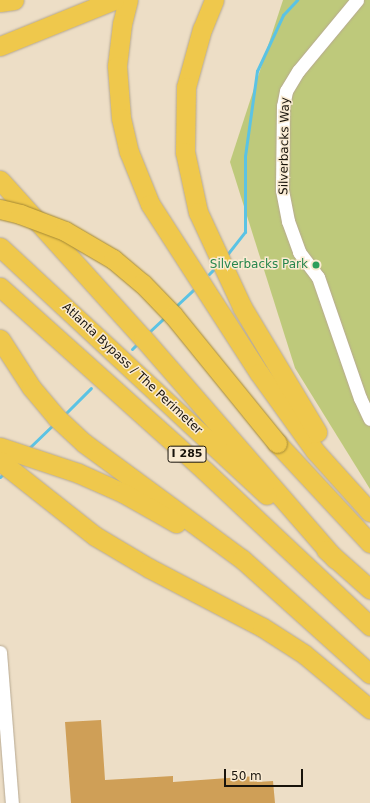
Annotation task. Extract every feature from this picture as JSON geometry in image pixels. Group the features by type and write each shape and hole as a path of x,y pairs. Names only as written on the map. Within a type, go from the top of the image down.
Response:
{"highway":[{"path":"0,2 14,0"},
{"path":"128,0 122,24 118,66 121,118 129,152 150,204 259,373 315,451 370,512"},
{"path":"214,0 202,29 186,87 186,152 198,212 242,306 304,413 370,504"},
{"path":"0,46 108,2"},
{"path":"0,180 146,341 336,558"},
{"path":"0,210 20,214 65,231 113,260 142,283 173,315 277,442 370,543"},
{"name":"Atlanta Bypass / The Perimeter","path":"0,247 370,589"},
{"name":"Atlanta Bypass / The Perimeter","path":"0,287 204,470 370,626"},
{"path":"0,339 31,388 60,421 84,443 226,546 284,594 370,674"},
{"path":"0,447 51,463 123,493 174,521 284,594"},
{"path":"0,461 95,536 149,568 262,627 304,654 370,709"}],"street":[{"name":"Silverbacks Way","path":"357,0 298,71 286,91 283,106 282,190 288,221 299,252 318,277 360,398 370,419"},
{"path":"0,652 12,803"}],"green space":[{"name":"Silverbacks Park","path":"283,0 370,0 370,489 295,368 230,162"}],"building":[{"path":"101,720 105,780 173,776 173,782 256,776 257,782 273,781 275,803 71,803 65,722"}],"waterway":[{"path":"226,256 245,232 245,156 257,71 283,15 297,0"},
{"path":"209,274 216,267"},
{"path":"175,307 193,290"},
{"path":"148,333 166,316"},
{"path":"132,349 138,343"},
{"path":"64,415 91,388"},
{"path":"28,449 54,424"},
{"path":"0,477 3,474"}],"place":[{"name":"Silverbacks Park","path":"316,265"}]}
